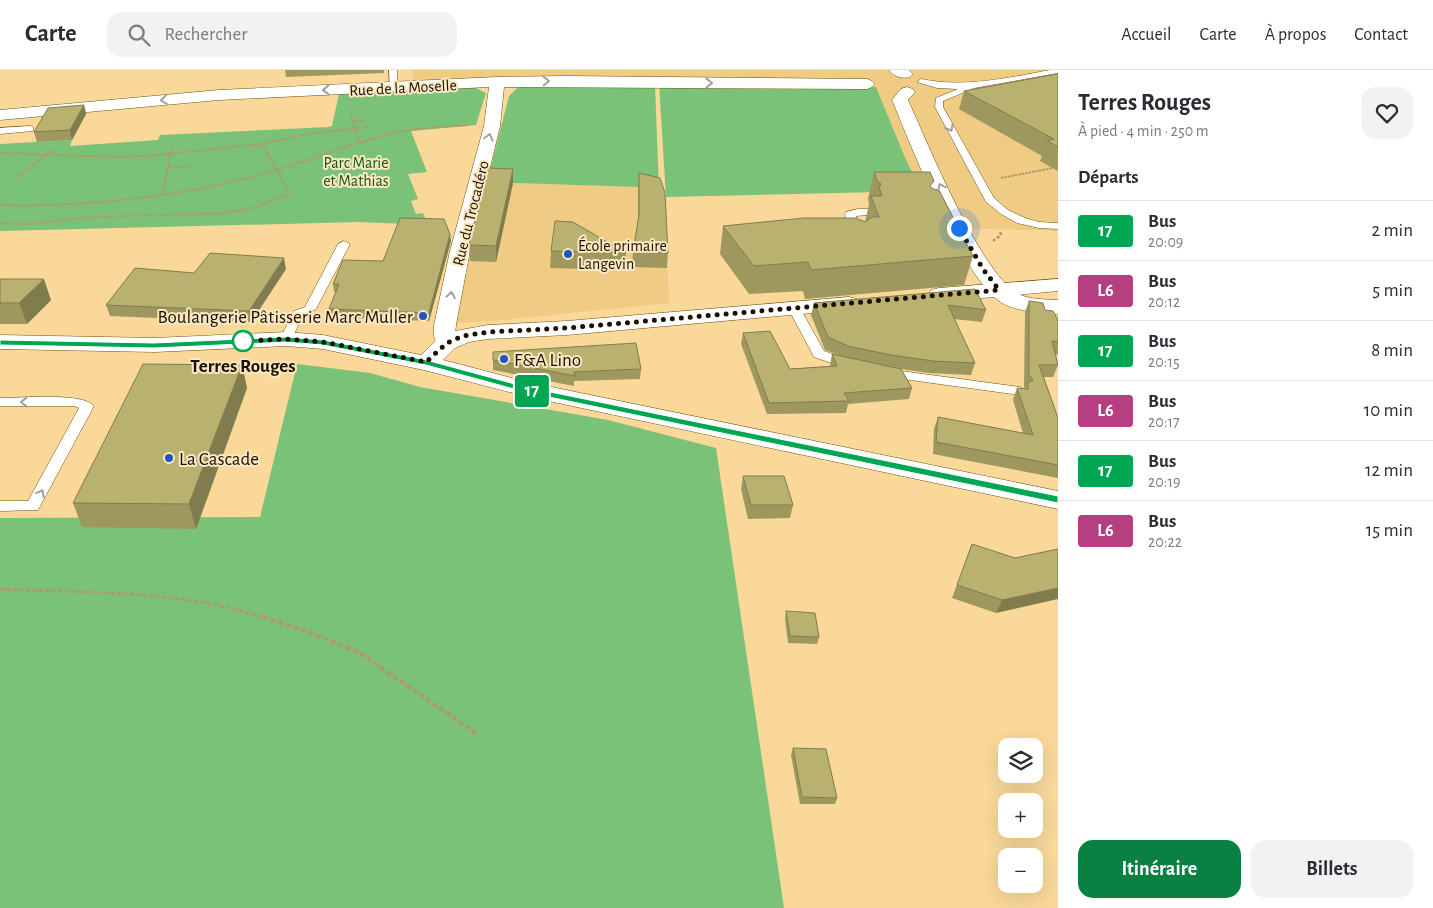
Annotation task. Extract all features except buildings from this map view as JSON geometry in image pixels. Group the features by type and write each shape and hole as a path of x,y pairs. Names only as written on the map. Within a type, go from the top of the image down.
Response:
{"street":[{"path":"910,81 900,100 946,214 983,269 999,290 1008,298 1058,307"},
{"name":"Rue de la Moselle","path":"0,115 219,95 497,82 867,84"},
{"name":"Rue du Trocadéro","path":"447,343 445,325 460,251 492,126 497,82"},
{"path":"923,296 1058,285"},
{"path":"426,362 447,343 463,336 488,332 567,328 868,302"},
{"path":"0,342 154,345 286,339 358,348 426,362 525,389 1058,500"}],"lane":[{"path":"394,70 394,87"},
{"path":"910,81 942,86 971,86 1058,71"},
{"path":"910,81 938,96 939,107 970,167 990,200 999,210 1018,220 1044,226 1058,226"},
{"path":"939,100 971,86"},
{"path":"0,131 30,129"},
{"path":"858,245 850,214 868,212"},
{"path":"286,339 298,314 310,309 344,244"},
{"path":"794,308 819,354 841,363 859,367"},
{"path":"878,371 1020,390"},
{"path":"0,402 75,402 88,406 33,506 0,506"}],"path":[{"path":"344,90 359,143"},
{"path":"353,121 365,120"},
{"path":"0,205 52,206 201,188 276,170 359,143 394,134 424,129 492,126"},
{"path":"0,153 116,157 262,144 307,134 368,127"},
{"path":"0,223 26,224 93,217 174,216 239,212 268,203 290,192 262,144"},
{"path":"15,179 53,148"},
{"path":"162,194 172,148"},
{"path":"168,168 195,166"},
{"path":"994,180 1053,168"},
{"path":"0,589 164,596 251,613 306,630 360,653 476,734"}],"shaded area":[{"path":"413,70 1058,70 1058,231 959,228 922,191 906,160 876,87 413,87"},
{"name":"École primaire Langevin","path":"487,182 638,187 659,191 664,208 669,303 493,321 455,323"}],"green space":[{"path":"659,83 876,87 906,160 922,191 666,197"},
{"path":"520,85 655,85 659,191 638,187 487,182 509,96"},
{"name":"Parc Marie et Mathias","path":"474,87 486,93 476,125 411,131 427,172 408,174 418,199 411,201 416,214 423,213 428,225 359,222 0,231 0,144 72,140 70,146 158,140 160,135 328,127 332,126 339,94"},
{"path":"297,364 370,373 420,387 608,420 716,448 784,908 0,908 0,518 260,517"}],"bus line":[{"name":"17","path":"0,342 154,345 286,339 323,342 426,362 525,389 1058,500"}],"place":[{"name":"École primaire Langevin","path":"568,254"},
{"name":"Boulangerie Pâtisserie Marc Muller","path":"423,316"},
{"name":"Terres Rouges","path":"243,341"},
{"name":"F&A Lino","path":"504,359"},
{"name":"La Cascade","path":"169,458"}],"route":[{"path":"243,341 286,339 323,342 426,362 447,343 463,336 488,332 567,328 999,290 983,269 959,228"}]}
